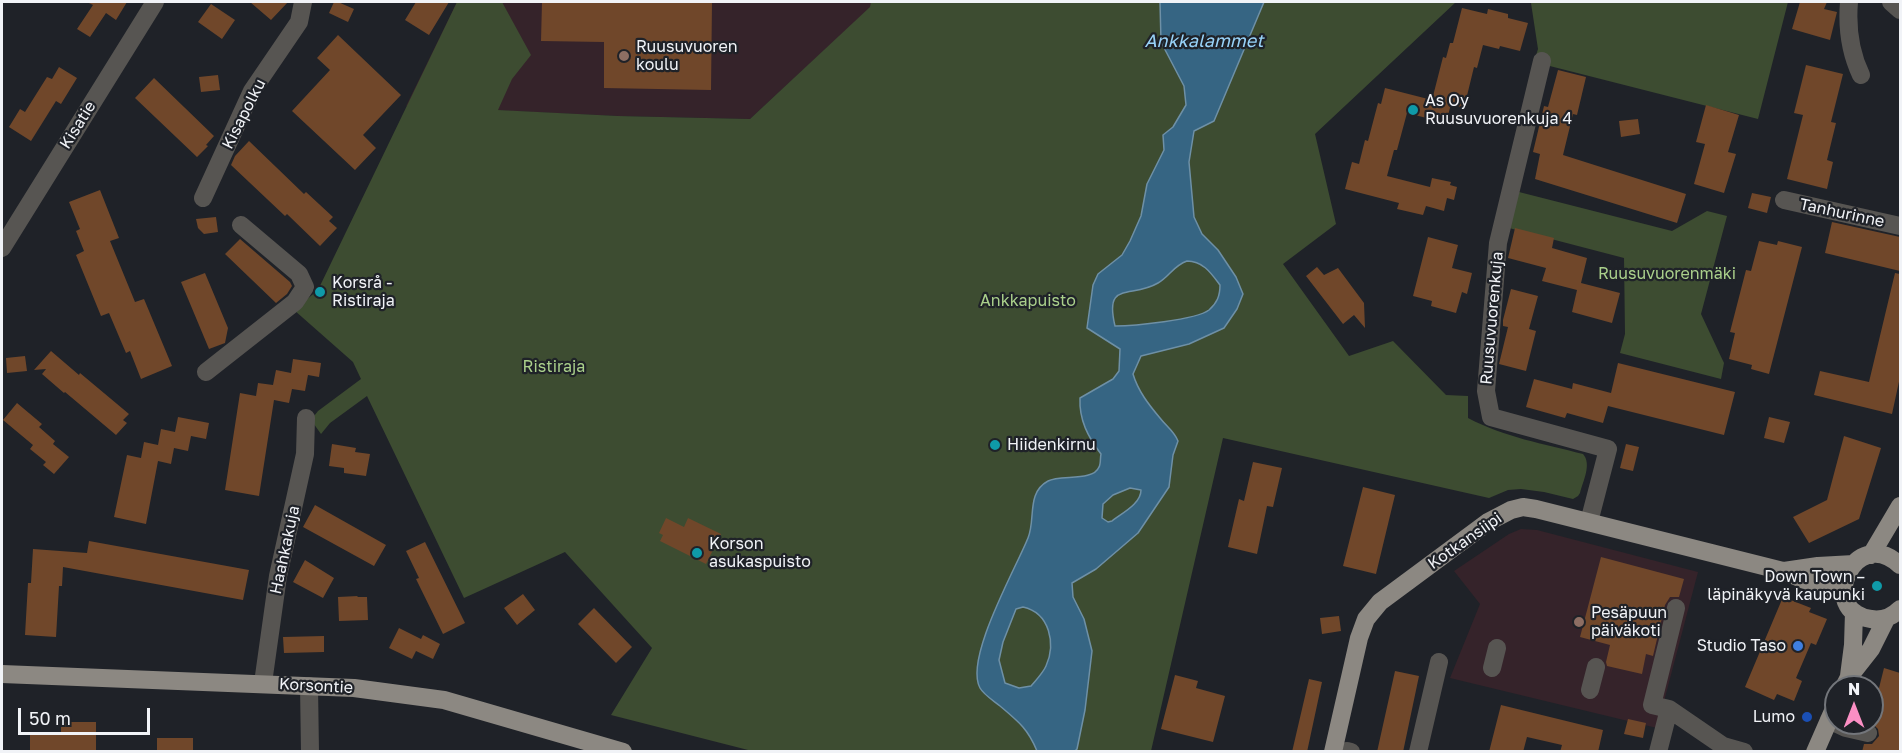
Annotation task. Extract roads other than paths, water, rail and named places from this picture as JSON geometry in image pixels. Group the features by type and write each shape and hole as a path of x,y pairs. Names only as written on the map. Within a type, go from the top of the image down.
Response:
{"main road":[{"path":"1871,555 1900,506"},
{"name":"Kotkansiipi","path":"1333,752 1359,638 1366,619 1380,602 1488,522 1511,510 1523,507 1589,522 1783,571 1844,593"},
{"path":"1896,613 1867,619 1854,612 1844,593 1845,577 1854,564 1871,555 1888,556 1900,562"},
{"name":"Kotkansiipi","path":"1783,571 1854,564"},
{"path":"1848,675 1853,645 1854,612"},
{"path":"1852,675 1896,613"},
{"name":"Korsontie","path":"2,674 354,688 444,700 623,752"},
{"path":"1815,752 1824,731"}],"street":[{"name":"Kisatie","path":"2,248 155,2"},
{"name":"Kisapolku","path":"203,198 252,91 299,22 303,2"},
{"path":"1849,2 1848,17 1853,59 1861,75"},
{"path":"1891,2 1900,10"},
{"name":"Ruusuvuorenkuja","path":"1542,61 1498,243 1486,391 1491,417 1608,449 1589,522"},
{"name":"Tanhurinne","path":"1784,200 1900,226"},
{"path":"206,372 295,302 305,287 299,274 241,225"},
{"name":"Haahkakuja","path":"262,683 278,576 305,454 306,418"},
{"path":"1676,608 1652,705 1669,709 1723,746 1744,752"},
{"path":"1492,668 1497,648"},
{"path":"1418,752 1439,662"},
{"path":"1590,690 1596,667"},
{"path":"309,686 310,752"},
{"path":"1658,752 1669,709"},
{"path":"1347,751 1352,752"}],"water":[{"name":"Ankkalammet","path":"1160,2 1264,2 1214,121 1194,131 1189,162 1194,217 1202,234 1218,250 1236,277 1243,294 1237,309 1224,328 1189,344 1141,356 1133,374 1135,380 1148,403 1178,441 1173,455 1169,487 1138,533 1096,569 1072,583 1073,597 1084,619 1092,651 1085,710 1077,749 1075,751 1037,751 1022,726 980,688 977,674 979,657 994,613 1028,538 1037,492 1048,481 1090,475 1100,466 1101,454 1085,428 1080,398 1113,379 1119,371 1120,349 1087,328 1093,285 1098,274 1122,255 1130,241 1141,216 1147,184 1164,150 1163,135 1173,127 1186,105 1184,86 1161,42","holes":["1187,261 1202,265 1220,285 1218,299 1209,310 1191,317 1149,324 1115,326 1113,302 1117,296 1148,288","1130,488 1141,490 1134,504 1108,522 1102,518 1103,504 1113,495","1023,607 1039,616 1045,623 1050,639 1049,657 1043,671 1031,686 1019,688 1005,683 999,660 1003,642 1016,609"]}],"place":[{"name":"Ruusuvuoren koulu","path":"624,56"},
{"name":"As Oy Ruusuvuorenkuja 4","path":"1413,110"},
{"name":"Korsrå - Ristiraja","path":"320,292"},
{"name":"Hiidenkirnu","path":"995,445"},
{"name":"Korson asukaspuisto","path":"697,553"},
{"name":"Down Town – läpinäkyvä kaupunki","path":"1877,586"},
{"name":"Pesäpuun päiväkoti","path":"1579,622"},
{"name":"Studio Taso","path":"1798,646"},
{"name":"Lumo","path":"1807,717"}],"park label":[{"name":"Ruusuvuorenmäki","path":"1667,274"},
{"name":"Ankkapuisto","path":"1028,301"},
{"name":"Ristiraja","path":"554,367"}]}
